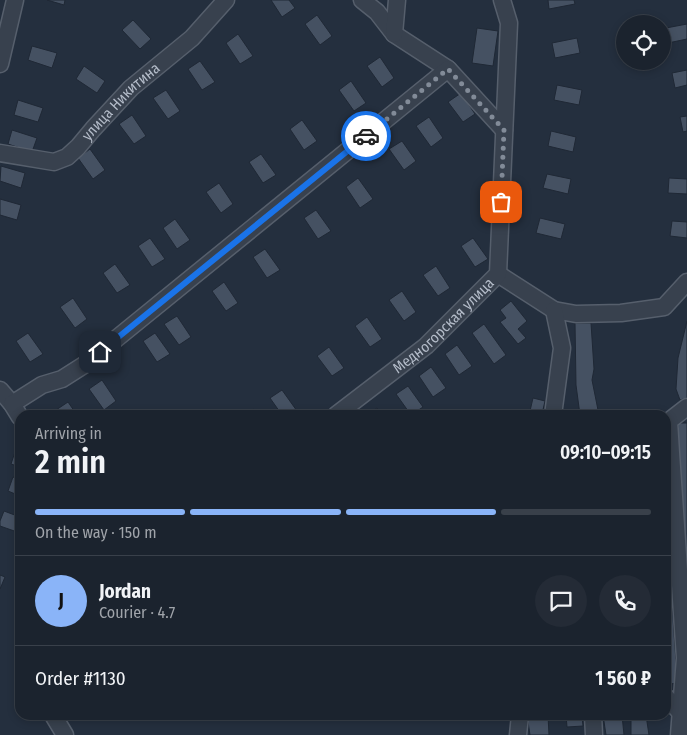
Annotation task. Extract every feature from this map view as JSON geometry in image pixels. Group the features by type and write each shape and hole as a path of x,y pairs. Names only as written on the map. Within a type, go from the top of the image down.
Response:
{"street":[{"path":"0,64 15,0"},
{"name":"улица Никитина","path":"0,153 54,162 67,157 131,88 192,38 226,0"},
{"path":"362,0 377,12 394,34 448,69 504,130"},
{"path":"394,34 397,0"},
{"name":"Медногорская улица","path":"343,410 426,346 498,274 509,23 502,0"},
{"path":"0,390 16,410 42,385 62,379 84,365 448,69"},
{"path":"498,274 554,310 576,314 621,314 664,307 687,282"},
{"path":"554,310 562,348 554,410"},
{"path":"671,420 687,408"},
{"path":"671,453 685,658 680,735"},
{"path":"671,702 681,712"},
{"path":"56,720 65,735"},
{"path":"518,735 520,720"},
{"path":"593,720 594,735"}],"building":[{"path":"47,0 65,0 64,5"},
{"path":"271,0 289,0 295,8 282,17"},
{"path":"548,0 574,0 575,4 549,9"},
{"path":"317,15 332,36 320,45 305,24"},
{"path":"133,20 151,39 140,49 122,30"},
{"path":"687,24 687,39 671,42 671,27"},
{"path":"477,28 498,31 493,66 472,63"},
{"path":"238,34 253,56 240,64 226,43"},
{"path":"577,38 580,53 555,58 552,43"},
{"path":"32,46 57,53 52,68 28,60"},
{"path":"380,57 394,78 382,87 367,66"},
{"path":"200,61 215,82 202,90 188,69"},
{"path":"84,66 105,81 97,93 76,79"},
{"path":"687,70 687,85 675,88 672,73"},
{"path":"351,81 366,103 354,111 339,90"},
{"path":"557,85 582,90 579,105 554,100"},
{"path":"166,90 180,111 168,119 153,98"},
{"path":"461,93 475,114 463,122 448,102"},
{"path":"18,100 43,108 38,122 14,115"},
{"path":"132,115 146,136 134,144 119,124"},
{"path":"687,116 687,131 683,132 680,117"},
{"path":"429,117 443,138 431,147 416,126"},
{"path":"302,120 317,141 304,150 290,129"},
{"path":"12,130 37,138 32,152 8,144"},
{"path":"551,131 576,137 573,152 548,146"},
{"path":"402,141 416,161 404,170 389,149"},
{"path":"90,149 105,170 93,179 78,158"},
{"path":"261,154 276,175 263,183 249,162"},
{"path":"1,166 25,173 21,188 0,181"},
{"path":"547,174 571,179 568,194 543,188"},
{"path":"358,178 373,199 360,208 346,187"},
{"path":"669,178 687,179 687,194 668,193"},
{"path":"219,183 233,204 221,213 206,192"},
{"path":"0,199 21,205 17,220 0,215"},
{"path":"316,210 331,231 318,239 304,218"},
{"path":"540,218 565,224 561,239 536,233"},
{"path":"175,219 190,240 177,249 163,228"},
{"path":"672,221 687,222 687,238 670,236"},
{"path":"150,238 165,259 152,267 138,246"},
{"path":"473,238 488,259 475,267 461,246"},
{"path":"265,249 280,270 267,278 253,257"},
{"path":"115,264 130,285 117,293 103,273"},
{"path":"436,266 450,288 438,296 423,275"},
{"path":"224,282 238,303 226,311 212,291"},
{"path":"402,291 416,312 404,321 389,300"},
{"path":"73,298 87,319 75,328 60,307"},
{"path":"511,301 527,321 518,329 526,338 518,344 500,322 506,318 500,310"},
{"path":"177,316 191,337 179,345 164,324"},
{"path":"367,317 382,339 370,347 355,326"},
{"path":"687,321 687,398 680,400 676,389 678,358"},
{"path":"575,323 591,323 594,369 592,380 598,410 579,410 576,385"},
{"path":"484,324 506,355 494,364 472,333"},
{"path":"28,333 43,354 30,362 16,341"},
{"path":"155,333 170,354 157,362 143,341"},
{"path":"457,345 472,366 459,375 445,354"},
{"path":"329,347 344,368 332,376 317,356"},
{"path":"431,367 446,388 433,397 419,376"},
{"path":"102,380 116,401 104,410 89,389"},
{"path":"408,386 423,407 418,410 407,410 396,394"},
{"path":"282,390 296,410 278,410 270,398"},
{"path":"533,398 545,401 543,410 530,410"},
{"path":"68,402 74,410 56,410"},
{"path":"678,423 687,423 687,570 678,446"},
{"path":"15,452 15,465 11,464"},
{"path":"13,477 15,478 15,494 8,491"},
{"path":"4,511 15,515 15,531 0,526"},
{"path":"0,575 5,577 0,589"},
{"path":"671,590 676,661 676,683 671,684"},
{"path":"528,720 548,720 549,735 530,735"},
{"path":"566,720 582,720 583,726 567,727"},
{"path":"604,720 622,720 624,735 606,735"},
{"path":"631,720 647,720 649,735 631,735"}],"way so far":[{"path":"366,136 448,69 504,130 501,202"}],"route":[{"path":"100,352 366,136"}]}
